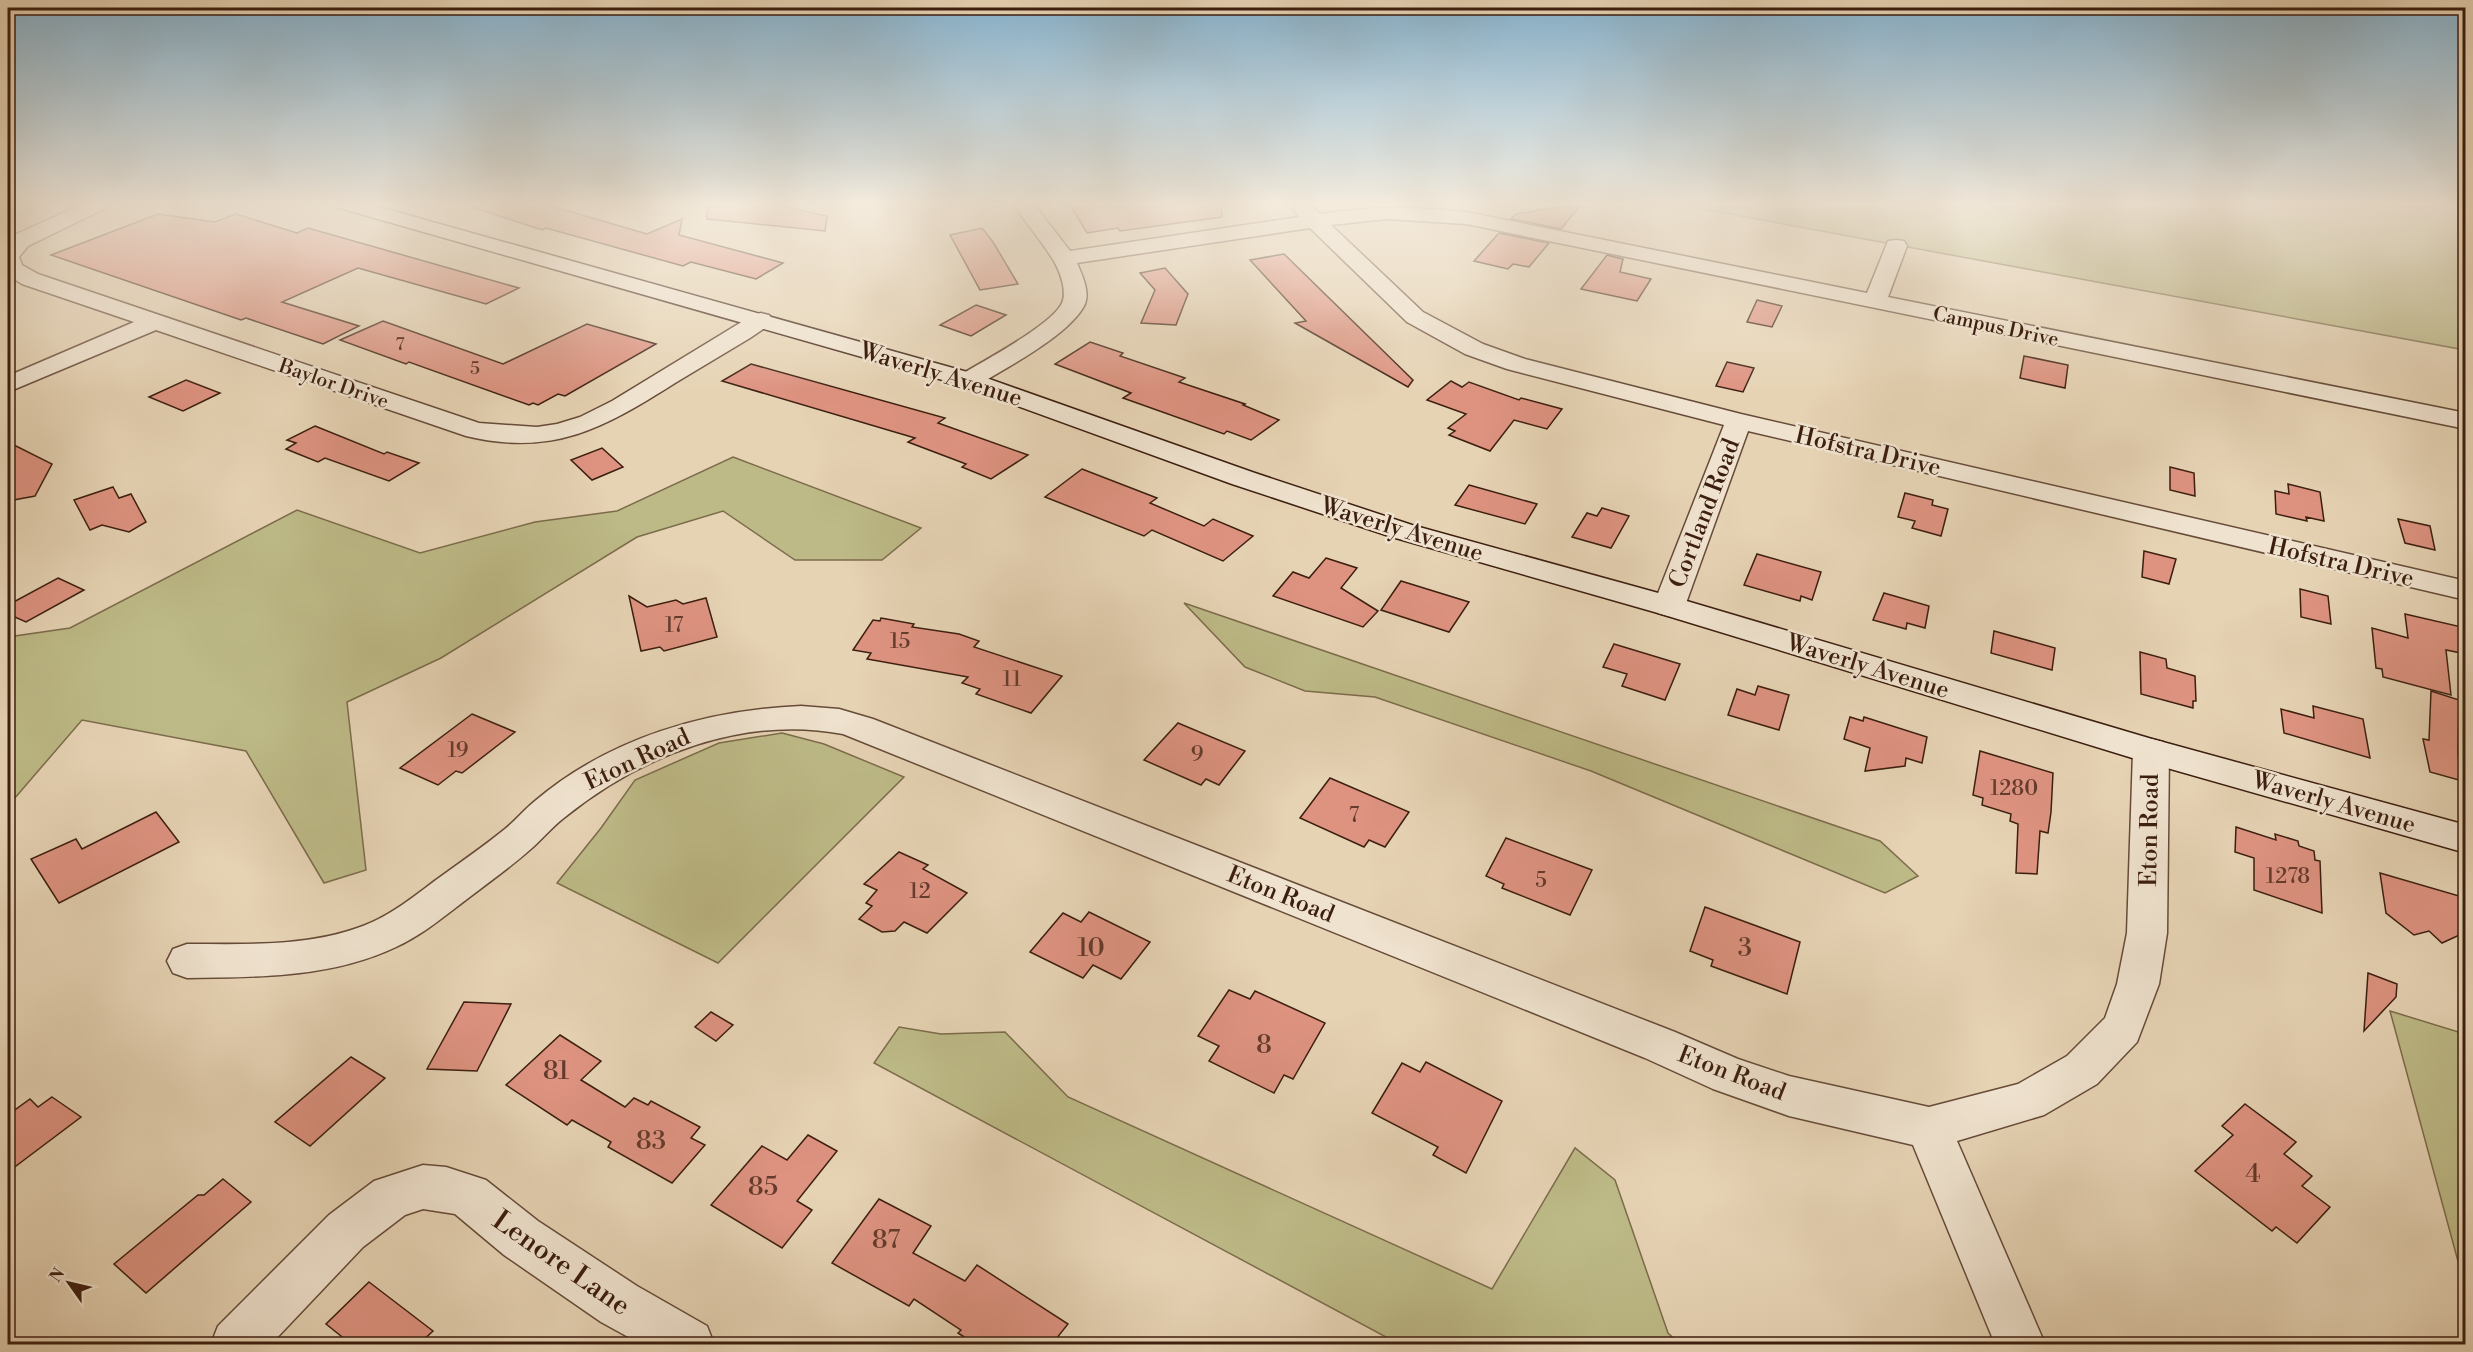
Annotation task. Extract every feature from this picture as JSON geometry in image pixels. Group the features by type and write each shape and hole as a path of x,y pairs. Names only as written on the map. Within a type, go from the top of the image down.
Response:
{"street":[{"name":"Baylor Drive","path":"11,266 13,270 30,279 476,430 526,436 556,433 596,420 735,338 761,320"},
{"name":"Waverly Avenue","path":"568,266 969,380 1325,507 1669,606 2151,751 2466,839"},
{"path":"969,380 1042,333 1069,312 1074,302 1074,288 1066,266"},
{"name":"Hofstra Drive","path":"1362,266 1415,316 1474,349 1553,374 1739,421 2466,591"},
{"name":"Campus Drive","path":"1699,266 2466,421"},
{"path":"1875,301 1888,266"},
{"path":"8,385 154,322"},
{"name":"Cortland Road","path":"1669,606 1739,421"},
{"name":"Eton Road","path":"187,961 296,959 345,949 380,936 412,919 509,846 574,789 614,765 695,731 738,722 793,718 841,722 904,744 1501,981 1728,1075 1789,1096 1929,1128 2028,1101 2082,1070 2122,1029 2138,984 2146,933 2151,751"},
{"path":"1929,1128 2020,1344"},
{"name":"Lenore Lane","path":"236,1344 346,1232 391,1197 423,1187 446,1189 469,1196 521,1238 580,1278 619,1304 689,1344"}],"shaded area":[{"path":"2011,266 2465,266 2465,350"},
{"path":"733,457 921,528 882,560 795,560 723,511 637,537 441,658 347,702 366,870 324,883 246,751 82,720 8,806 8,637 70,628 297,510 420,553 535,522 617,511"},
{"path":"1184,603 1880,841 1918,876 1885,893 1591,771 1375,697 1305,691 1245,667"},
{"path":"782,733 824,744 904,777 718,963 557,883 601,828 635,780 719,743"},
{"path":"2390,1011 2465,1034 2465,1287"},
{"path":"899,1027 941,1034 1005,1032 1068,1097 1492,1289 1575,1148 1615,1180 1668,1333 1680,1344 1399,1344 874,1063"}],"building":[{"path":"83,266 442,266 519,288 486,304 358,268 282,302 359,326 323,344 246,318 241,320"},
{"path":"707,266 778,266 756,279"},
{"path":"967,266 1007,266 1018,284 980,290"},
{"path":"1256,266 1296,266 1413,380 1408,387 1295,323 1306,321"},
{"path":"1599,266 1621,266 1620,272 1651,279 1637,301 1581,289"},
{"path":"1165,268 1188,294 1176,325 1141,323 1155,290 1140,273"},
{"path":"1757,300 1782,306 1772,327 1747,322"},
{"path":"976,305 1006,315 971,336 940,325"},
{"path":"383,321 503,364 587,324 656,344 565,396 558,394 538,405 533,403 529,405 340,340"},
{"path":"1090,342 1123,353 1120,356 1185,378 1179,382 1245,404 1243,405 1279,420 1251,440 1227,431 1224,434 1123,398 1131,393 1055,364"},
{"path":"2024,356 2068,365 2065,388 2020,378"},
{"path":"1727,362 1754,368 1743,392 1716,386"},
{"path":"751,364 945,418 938,423 1028,455 991,479 962,467 966,464 908,442 915,438 722,381"},
{"path":"186,380 220,393 183,411 149,397"},
{"path":"1451,381 1462,387 1469,382 1519,400 1521,398 1562,409 1547,429 1514,420 1490,451 1449,435 1455,431 1448,428 1466,414 1427,400"},
{"path":"315,426 384,454 387,452 419,463 389,481 325,458 318,462 286,449 296,443 287,440"},
{"path":"8,442 52,464 35,496 8,501"},
{"path":"602,448 623,467 592,480 571,460"},
{"path":"2170,467 2194,473 2195,496 2170,490"},
{"path":"1082,469 1157,498 1150,503 1204,526 1213,519 1253,536 1223,561 1152,530 1144,536 1045,497"},
{"path":"2288,484 2320,492 2324,521 2306,517 2307,521 2276,514 2275,491 2289,494"},
{"path":"1469,485 1537,504 1525,524 1455,505"},
{"path":"113,487 119,498 131,494 146,522 129,532 102,525 90,530 74,500"},
{"path":"1905,493 1933,500 1932,505 1948,509 1941,536 1912,528 1915,521 1898,517"},
{"path":"1602,508 1629,516 1611,548 1572,537 1587,513 1597,516"},
{"path":"2398,519 2430,526 2435,550 2405,543"},
{"path":"2144,551 2176,559 2169,584 2142,577"},
{"path":"1757,554 1821,572 1812,600 1801,596 1800,601 1744,585"},
{"path":"1326,558 1357,568 1341,588 1378,611 1363,627 1273,596 1293,572 1309,578"},
{"path":"58,578 84,590 26,622 8,614 8,605"},
{"path":"1401,581 1469,602 1449,632 1381,610"},
{"path":"2300,589 2328,596 2331,624 2301,617"},
{"path":"1884,593 1929,606 1925,628 1907,623 1906,629 1873,620"},
{"path":"629,596 647,607 676,600 683,604 706,598 717,637 664,651 660,647 641,651"},
{"path":"2405,614 2466,628 2466,654 2446,650 2451,695 2383,677 2382,669 2376,668 2372,628 2408,638"},
{"path":"881,618 914,624 912,627 959,634 979,641 974,647 1062,676 1031,713 976,694 980,689 962,683 968,677 867,659 871,653 853,650 873,620 880,621"},
{"path":"1994,631 2055,648 2052,670 1991,653"},
{"path":"1614,644 1680,664 1665,700 1622,686 1627,674 1603,667"},
{"path":"2140,652 2166,659 2167,668 2195,676 2196,701 2193,701 2193,708 2141,694"},
{"path":"1758,686 1789,695 1779,730 1728,715 1737,689 1755,695"},
{"path":"2431,691 2459,700 2458,756 2466,758 2466,782 2430,772 2423,739 2429,740"},
{"path":"2313,706 2363,719 2370,758 2284,733 2281,709 2314,718"},
{"path":"472,714 515,732 462,773 456,771 438,785 400,768"},
{"path":"1850,717 1863,721 1864,717 1927,737 1922,763 1906,758 1905,766 1865,771 1870,748 1844,739"},
{"path":"1178,723 1245,751 1219,785 1206,779 1201,785 1144,760"},
{"path":"1980,751 2053,773 2048,833 2040,831 2037,874 2016,873 2018,824 2010,821 2011,814 1982,805 1983,798 1973,795"},
{"path":"1330,778 1409,812 1385,847 1369,840 1364,847 1300,818"},
{"path":"156,812 179,842 59,903 31,859 76,839 82,849"},
{"path":"2236,827 2276,840 2275,834 2298,841 2299,846 2314,851 2315,860 2320,861 2322,913 2254,890 2254,858 2235,852"},
{"path":"1506,838 1592,870 1570,915 1502,888 1504,884 1486,876"},
{"path":"899,852 928,865 923,869 967,893 927,933 904,922 895,931 882,932 859,919 872,906 866,903 877,890 864,884"},
{"path":"2380,873 2466,898 2466,932 2442,943 2429,931 2414,935 2386,913"},
{"path":"1705,907 1800,942 1787,994 1711,966 1713,960 1690,951"},
{"path":"1089,912 1150,942 1121,979 1093,965 1083,978 1030,952 1063,913 1081,922"},
{"path":"2368,973 2397,984 2396,997 2364,1031"},
{"path":"1229,990 1250,999 1255,991 1325,1023 1293,1079 1284,1075 1274,1093 1209,1061 1219,1046 1198,1036"},
{"path":"464,1002 511,1004 477,1071 427,1069"},
{"path":"711,1012 733,1025 716,1041 695,1027"},
{"path":"560,1035 601,1061 581,1080 625,1107 634,1098 648,1105 651,1101 700,1127 691,1138 705,1145 672,1183 608,1147 611,1142 572,1120 567,1125 506,1085"},
{"path":"351,1057 385,1078 310,1146 275,1122"},
{"path":"1426,1062 1502,1101 1466,1173 1433,1155 1438,1147 1372,1113 1402,1063 1420,1072"},
{"path":"52,1097 81,1117 8,1172 8,1115 30,1099 38,1107"},
{"path":"2245,1104 2296,1142 2284,1154 2312,1176 2302,1186 2330,1207 2297,1243 2276,1227 2272,1231 2195,1171 2233,1135 2222,1126"},
{"path":"808,1135 837,1151 797,1201 812,1210 782,1248 711,1205 762,1146 787,1160"},
{"path":"223,1179 251,1202 146,1293 114,1264 198,1195 204,1195"},
{"path":"879,1199 931,1226 913,1253 965,1281 977,1265 1068,1324 1052,1344 975,1344 958,1333 961,1330 914,1299 909,1306 832,1263"},
{"path":"369,1282 433,1331 419,1344 351,1344 326,1324"}]}
